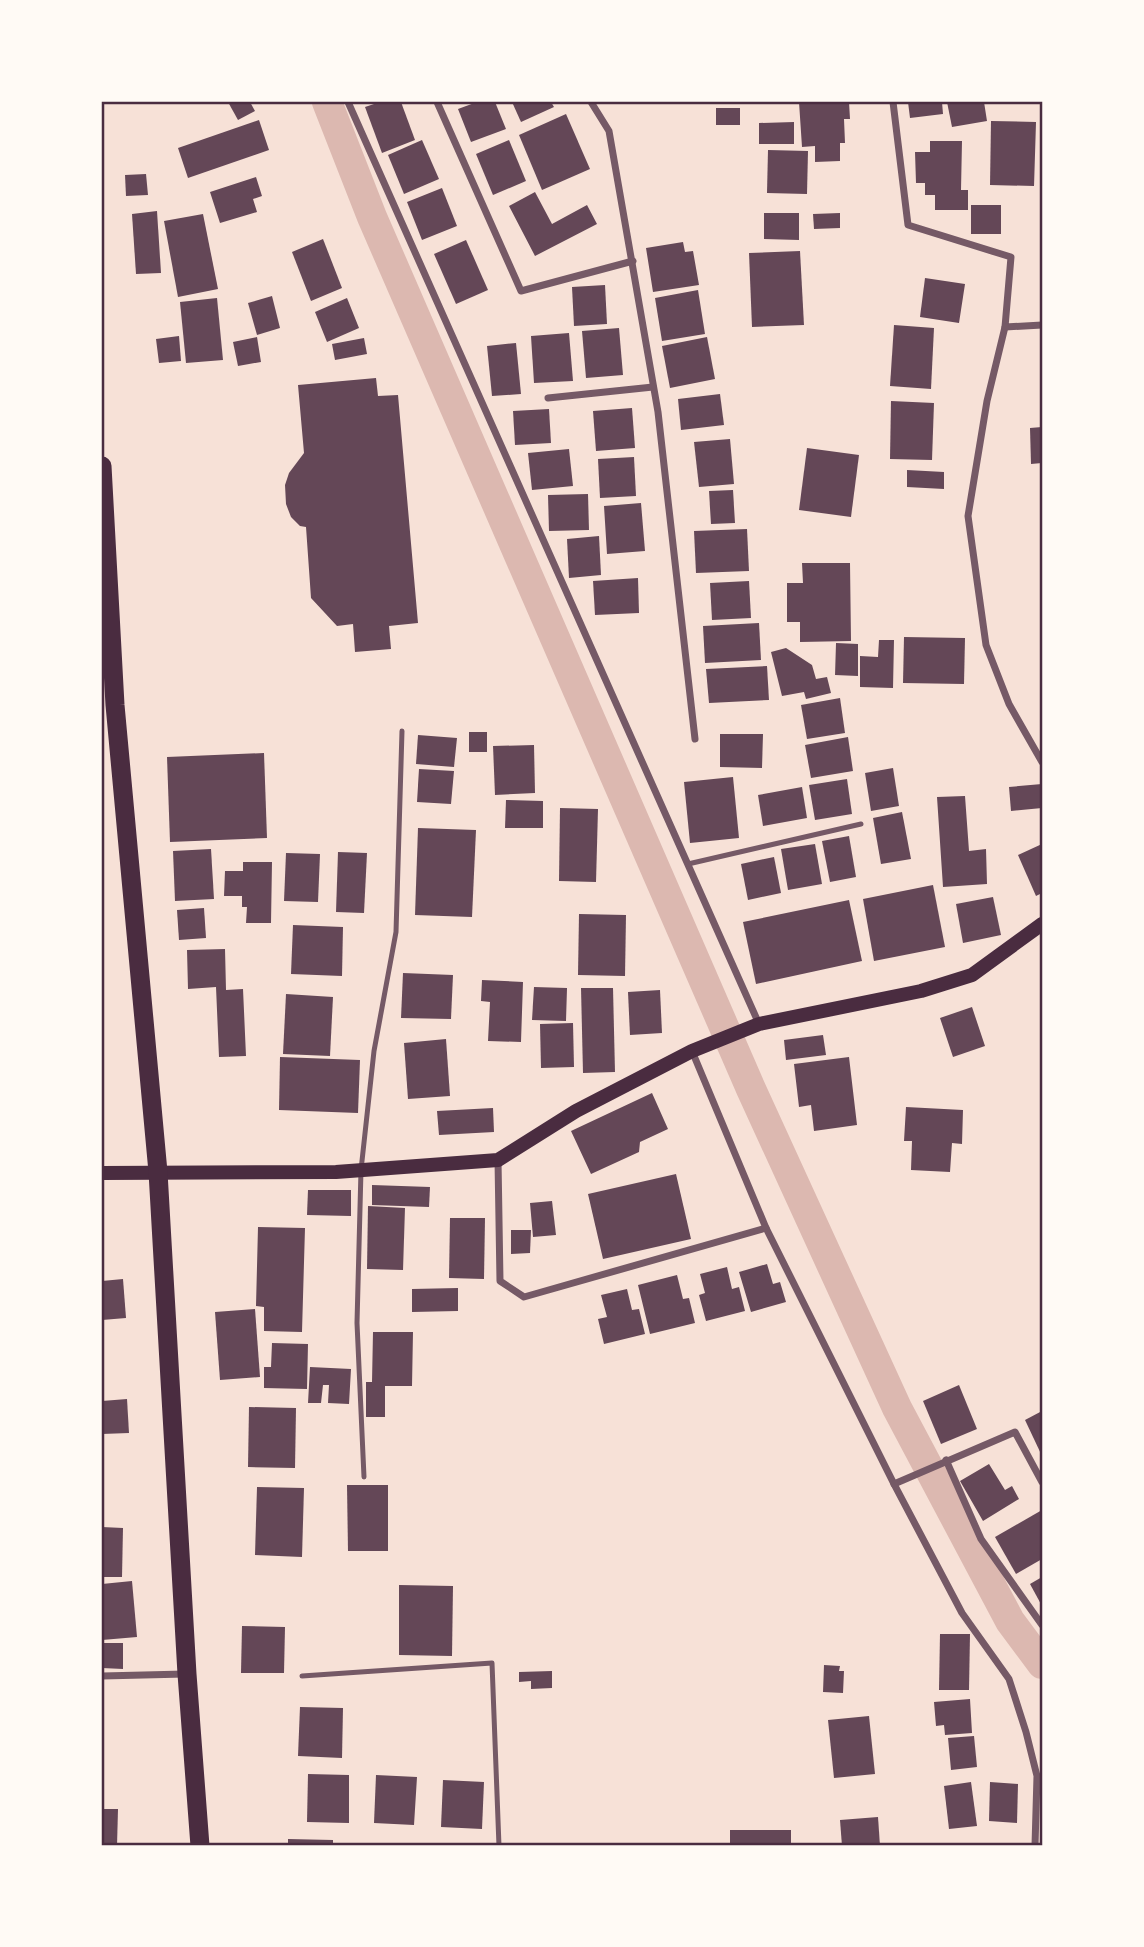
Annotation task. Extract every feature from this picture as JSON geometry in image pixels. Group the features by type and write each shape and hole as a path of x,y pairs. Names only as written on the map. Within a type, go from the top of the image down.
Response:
{"highway":[{"path":"102,466 108,704 158,1172 187,1674 200,1846"}],"main road":[{"path":"102,1172 361,1170 498,1160 576,1111 692,1051 760,1024 920,991 972,975 1042,924"}],"street":[{"path":"348,102 760,1024"},
{"path":"438,102 521,291 633,261"},
{"path":"591,102 609,131 633,261 653,387 695,739"},
{"path":"893,102 908,225 1011,257 1005,327 987,401 968,516 986,645 1009,704 1042,762"},
{"path":"1005,327 1042,326"},
{"path":"548,398 653,387"},
{"path":"692,1051 766,1228 894,1484 962,1613 1009,1679 1037,1776 1035,1846"},
{"path":"498,1160 500,1281 524,1297 766,1228"},
{"path":"894,1484 1015,1432 1042,1482"},
{"path":"943,1461 985,1547 1042,1625"},
{"path":"102,1676 187,1674"}],"lane":[{"path":"365,1477 357,1323 361,1170 374,1051 396,932 402,731"},
{"path":"688,864 861,824"},
{"path":"302,1676 492,1663 499,1846"}],"building":[{"path":"228,102 250,102 255,111 238,120"},
{"path":"380,102 401,102 415,140 382,153 365,107"},
{"path":"477,102 495,102 506,129 471,142 458,109"},
{"path":"512,102 551,102 554,107 521,122"},
{"path":"799,102 849,102 850,119 844,119 845,143 840,143 840,161 815,162 815,146 802,147"},
{"path":"908,102 942,102 943,114 910,118"},
{"path":"947,102 984,102 987,121 952,127"},
{"path":"716,108 740,108 740,125 716,125"},
{"path":"566,114 590,169 542,190 519,135"},
{"path":"259,120 269,150 188,178 178,148"},
{"path":"991,121 1036,122 1034,186 990,185"},
{"path":"794,122 794,144 759,144 759,123"},
{"path":"422,140 439,179 404,194 388,155"},
{"path":"509,140 526,181 493,195 476,154"},
{"path":"930,141 962,141 961,190 968,190 968,210 935,210 935,195 925,195 925,183 916,183 915,152 930,152"},
{"path":"768,150 808,151 807,194 767,193"},
{"path":"146,174 148,195 126,196 125,175"},
{"path":"256,177 262,196 253,199 257,212 220,223 210,192"},
{"path":"442,188 457,226 422,240 407,202"},
{"path":"535,192 552,224 587,205 597,224 535,256 509,206"},
{"path":"971,205 1001,205 1001,234 971,234"},
{"path":"157,211 161,273 136,274 132,214"},
{"path":"764,213 799,213 799,240 764,239"},
{"path":"840,213 840,228 814,229 813,214"},
{"path":"203,214 218,289 178,297 164,221"},
{"path":"323,239 342,288 311,301 292,252"},
{"path":"466,240 488,290 456,304 434,254"},
{"path":"683,242 685,252 693,251 699,285 653,292 646,248"},
{"path":"800,251 804,325 752,327 749,253"},
{"path":"925,278 965,284 959,323 920,317"},
{"path":"605,285 607,324 574,326 572,287"},
{"path":"698,290 705,334 662,341 655,298"},
{"path":"272,296 280,328 257,335 248,303"},
{"path":"217,298 223,360 186,363 180,302"},
{"path":"347,298 359,328 327,342 315,312"},
{"path":"894,325 934,328 931,389 890,386"},
{"path":"619,328 623,375 586,378 582,331"},
{"path":"569,333 573,381 534,383 531,336"},
{"path":"179,336 181,361 159,363 156,339"},
{"path":"257,337 261,362 238,366 233,342"},
{"path":"707,337 715,379 670,388 662,346"},
{"path":"364,338 367,354 335,360 332,344"},
{"path":"516,343 521,394 492,396 487,346"},
{"path":"376,378 378,396 398,395 418,623 389,626 391,649 355,652 353,624 337,626 311,598 306,527 300,526 291,517 286,504 285,485 289,473 304,453 298,385"},
{"path":"720,394 724,425 681,430 678,399"},
{"path":"891,401 934,403 932,460 890,459"},
{"path":"632,408 635,448 596,451 593,411"},
{"path":"549,409 551,443 515,445 513,411"},
{"path":"1042,427 1042,463 1031,464 1030,428"},
{"path":"730,439 734,484 699,487 694,442"},
{"path":"807,448 859,455 851,517 799,510"},
{"path":"569,449 573,486 532,490 528,453"},
{"path":"634,457 636,496 600,498 598,459"},
{"path":"907,470 944,472 944,489 907,487"},
{"path":"733,490 735,523 711,524 709,491"},
{"path":"588,494 589,530 549,531 548,495"},
{"path":"641,503 645,551 607,554 604,506"},
{"path":"747,529 749,571 696,573 694,531"},
{"path":"599,536 601,575 569,578 567,539"},
{"path":"802,563 850,563 851,641 800,642 800,622 787,622 787,583 803,583"},
{"path":"638,578 639,613 595,615 593,581"},
{"path":"749,581 751,618 712,620 710,583"},
{"path":"759,623 761,660 705,663 703,626"},
{"path":"904,637 965,638 964,684 903,683"},
{"path":"879,640 894,640 893,688 860,687 860,656 878,657"},
{"path":"836,643 858,644 858,676 835,675"},
{"path":"786,648 812,665 816,679 827,677 831,693 806,699 804,692 782,696 771,652"},
{"path":"767,666 769,700 709,703 706,669"},
{"path":"840,698 845,733 807,739 801,705"},
{"path":"469,732 487,732 487,752 469,752"},
{"path":"720,734 763,734 762,768 720,767"},
{"path":"418,735 457,738 454,767 416,764"},
{"path":"848,737 853,771 811,778 805,745"},
{"path":"534,745 535,793 495,795 493,746"},
{"path":"264,753 267,838 170,842 167,757"},
{"path":"893,768 899,806 871,811 865,773"},
{"path":"419,769 454,771 451,804 417,802"},
{"path":"733,777 739,838 690,843 684,782"},
{"path":"847,779 852,814 815,820 809,785"},
{"path":"1042,784 1042,808 1011,811 1009,787"},
{"path":"802,787 807,818 763,826 758,795"},
{"path":"965,796 969,851 986,849 987,884 943,887 937,797"},
{"path":"506,800 543,801 543,828 505,828"},
{"path":"560,808 598,809 596,882 559,881"},
{"path":"902,812 911,859 881,864 873,818"},
{"path":"418,828 476,830 472,917 415,915"},
{"path":"849,836 856,877 830,882 822,841"},
{"path":"815,844 822,884 788,890 781,849"},
{"path":"1042,844 1042,893 1036,896 1018,855"},
{"path":"211,849 214,899 175,901 173,851"},
{"path":"338,852 367,853 364,913 336,912"},
{"path":"286,853 320,854 318,902 284,901"},
{"path":"774,857 781,893 748,900 741,864"},
{"path":"243,862 272,862 271,923 246,923 247,907 242,907 242,896 224,896 225,871 243,871"},
{"path":"933,885 945,947 874,961 863,899"},
{"path":"993,897 1001,935 963,943 956,904"},
{"path":"849,900 862,961 756,984 743,922"},
{"path":"204,908 206,938 179,940 177,910"},
{"path":"579,914 626,915 625,976 578,975"},
{"path":"293,925 343,927 342,976 291,974"},
{"path":"225,949 226,990 243,989 246,1056 219,1057 216,987 188,989 187,950"},
{"path":"403,973 453,975 451,1019 401,1018"},
{"path":"482,980 523,982 521,1042 488,1041 490,1002 481,1001"},
{"path":"534,987 567,988 566,1021 532,1020"},
{"path":"581,988 613,988 615,1072 583,1073"},
{"path":"660,990 662,1033 630,1035 628,992"},
{"path":"286,994 333,997 330,1056 283,1054"},
{"path":"972,1007 985,1046 953,1057 940,1018"},
{"path":"573,1023 574,1067 541,1068 540,1024"},
{"path":"823,1035 826,1055 786,1060 784,1040"},
{"path":"446,1039 450,1096 408,1099 404,1043"},
{"path":"280,1057 360,1060 358,1113 279,1110"},
{"path":"849,1057 857,1125 814,1131 811,1105 799,1107 794,1064"},
{"path":"652,1093 668,1129 640,1142 639,1152 591,1174 571,1131"},
{"path":"906,1107 963,1110 962,1144 952,1143 950,1172 911,1170 912,1141 904,1141"},
{"path":"493,1108 494,1132 439,1135 437,1111"},
{"path":"676,1174 691,1239 603,1259 588,1194"},
{"path":"372,1185 430,1187 429,1207 372,1205"},
{"path":"308,1190 351,1190 351,1216 307,1215"},
{"path":"552,1201 556,1235 533,1237 530,1203"},
{"path":"368,1206 405,1208 403,1270 367,1269"},
{"path":"450,1218 485,1218 484,1279 449,1278"},
{"path":"258,1227 305,1228 302,1332 264,1331 264,1307 256,1306"},
{"path":"511,1230 531,1230 530,1253 511,1254"},
{"path":"767,1264 773,1284 780,1282 786,1302 751,1312 739,1272"},
{"path":"727,1267 732,1289 739,1287 745,1311 706,1321 699,1295 705,1293 700,1274"},
{"path":"677,1275 683,1299 689,1298 695,1323 650,1334 638,1285"},
{"path":"123,1279 126,1318 102,1320 102,1281"},
{"path":"458,1288 458,1311 412,1312 412,1289"},
{"path":"627,1289 632,1310 639,1309 645,1334 604,1344 598,1319 607,1317 601,1295"},
{"path":"255,1309 260,1377 220,1380 215,1312"},
{"path":"373,1332 413,1332 412,1386 385,1386 385,1417 366,1417 366,1382 372,1382"},
{"path":"272,1343 308,1344 307,1389 264,1388 264,1367 271,1367"},
{"path":"310,1367 351,1369 349,1404 328,1403 329,1385 323,1385 321,1403 308,1403"},
{"path":"959,1385 977,1429 941,1444 923,1401"},
{"path":"127,1399 129,1433 102,1434 102,1401"},
{"path":"249,1407 296,1408 295,1468 248,1467"},
{"path":"1042,1411 1042,1456 1025,1420"},
{"path":"989,1464 1005,1490 1012,1486 1019,1499 983,1521 960,1481"},
{"path":"347,1485 388,1485 388,1551 348,1551"},
{"path":"257,1487 304,1488 302,1557 255,1555"},
{"path":"1042,1510 1042,1559 1016,1574 995,1537"},
{"path":"102,1527 123,1528 122,1577 102,1577"},
{"path":"1042,1577 1042,1606 1030,1584"},
{"path":"132,1581 137,1637 102,1640 102,1584"},
{"path":"399,1585 453,1586 452,1656 399,1655"},
{"path":"242,1626 285,1627 284,1673 241,1673"},
{"path":"940,1634 970,1634 969,1690 939,1690"},
{"path":"102,1643 123,1643 123,1669 102,1668"},
{"path":"824,1665 840,1666 839,1671 844,1671 843,1693 823,1692"},
{"path":"552,1671 552,1688 531,1689 531,1681 519,1682 519,1672"},
{"path":"970,1699 972,1733 945,1735 944,1725 936,1726 934,1702"},
{"path":"300,1707 343,1708 342,1758 298,1756"},
{"path":"869,1716 875,1774 834,1778 828,1720"},
{"path":"974,1736 977,1767 951,1770 948,1738"},
{"path":"308,1774 349,1775 349,1823 307,1822"},
{"path":"376,1775 417,1777 414,1825 374,1823"},
{"path":"443,1780 484,1782 482,1829 441,1827"},
{"path":"971,1782 977,1826 949,1829 944,1786"},
{"path":"990,1782 1018,1784 1017,1823 989,1821"},
{"path":"102,1809 118,1809 117,1846 102,1846"},
{"path":"878,1817 880,1846 842,1846 840,1820"},
{"path":"730,1830 791,1830 791,1846 730,1846"},
{"path":"288,1839 333,1840 333,1846 288,1846"}],"waterway":[{"path":"327,102 372,217 751,1089 897,1408 1010,1621 1042,1664"}]}
